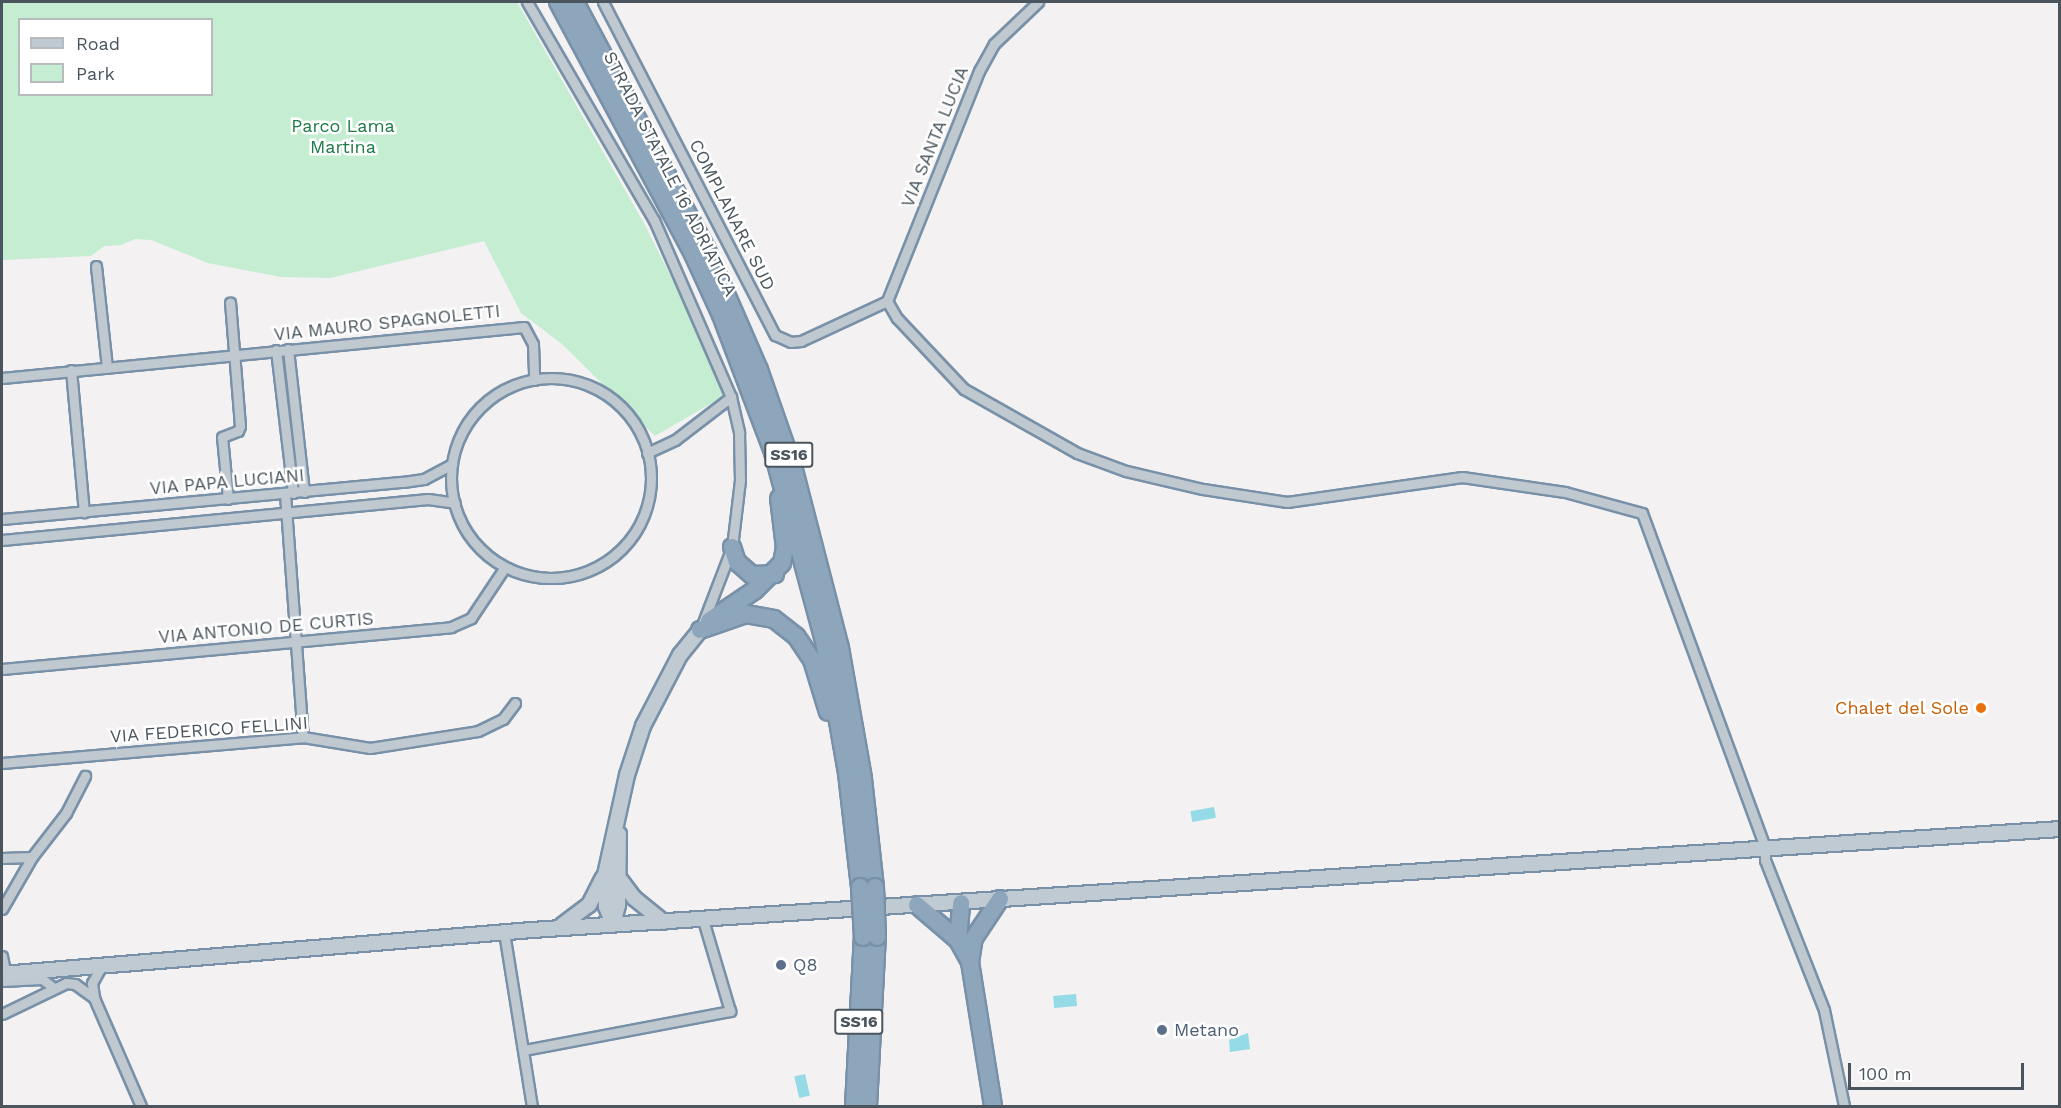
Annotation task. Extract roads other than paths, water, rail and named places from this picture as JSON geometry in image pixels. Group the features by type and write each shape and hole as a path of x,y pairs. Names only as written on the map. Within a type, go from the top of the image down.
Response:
{"highway":[{"name":"STRADA STATALE 16 ADRIATICA","path":"558,2 693,254 725,325 772,452 813,589 868,887"},
{"name":"STRADA STATALE 16 ADRIATICA","path":"575,2 710,258 754,359 794,470 840,648 863,779 873,1040 868,1107"},
{"path":"700,630 719,611 775,574 785,548 772,452"},
{"path":"732,547 737,562 752,575 775,574"},
{"path":"700,630 746,614 774,620 796,636 812,660 846,773"},
{"path":"966,939 1000,899"},
{"path":"962,903 993,1107"},
{"path":"917,906 966,939"},
{"name":"STRADA STATALE 16 ADRIATICA","path":"854,1107 870,937"},
{"path":"873,1040 873,1107"}],"main road":[{"path":"613,924 612,877 621,808 643,726 680,655 700,630"},
{"path":"2,975 613,924 917,906 2060,829"},
{"path":"612,877 664,922"},
{"path":"557,928 589,905 612,877"}],"street":[{"path":"527,2 654,220 731,397 739,433 740,468 732,547 700,630"},
{"name":"COMPLANARE SUD","path":"603,2 775,335 791,342 801,341 886,301"},
{"name":"VIA SANTA LUCIA","path":"886,301 979,71 994,44 1038,2"},
{"path":"96,266 107,366"},
{"path":"886,301 897,318 964,389 1077,453 1126,471 1224,493 1287,502 1462,477 1564,492 1642,513 1765,848 1765,860 1824,1010 1844,1107"},
{"path":"228,499 222,437 240,426 230,302"},
{"name":"VIA MAURO SPAGNOLETTI","path":"2,378 524,327 533,344 534,380"},
{"path":"288,349 304,492"},
{"path":"276,350 289,494 287,513 303,737"},
{"path":"71,370 84,512"},
{"path":"534,380 570,380 604,394 631,419 647,453 651,474 644,514 621,549 586,572 566,577 535,576 506,567 473,541 454,504 452,464 464,430 486,402 501,392 534,380"},
{"path":"647,453 675,440 731,397"},
{"name":"VIA PAPA LUCIANI","path":"2,519 289,494 424,479 452,464"},
{"name":"VIA PAPA LUCIANI","path":"2,540 428,499 454,504"},
{"path":"112,509 113,530"},
{"name":"VIA ANTONIO DE CURTIS","path":"2,669 451,627 471,618 506,567"},
{"name":"VIA FEDERICO FELLINI","path":"2,764 303,737 370,748 478,731 504,719 515,703"},
{"path":"2,909 32,857 66,813 86,776"},
{"path":"2,858 32,857"},
{"path":"524,1050 730,1011 703,920"},
{"path":"504,932 532,1107"},
{"path":"2,956 2,975 42,979 54,988"},
{"path":"102,965 92,983 94,998 141,1107"},
{"path":"2,1014 54,988 75,984 94,998"}],"water":[{"path":"1214,807 1216,818 1192,822 1190,811"},
{"path":"1076,994 1077,1006 1054,1008 1053,996"},
{"path":"1248,1033 1250,1049 1230,1052 1229,1040"},
{"path":"805,1074 810,1095 799,1098 794,1076"}],"place":[{"name":"Chalet del Sole","path":"1981,708"},
{"name":"Q8","path":"781,965"},
{"name":"Metano","path":"1162,1030"}],"park label":[{"name":"Parco Lama Martina","path":"343,137"}]}
